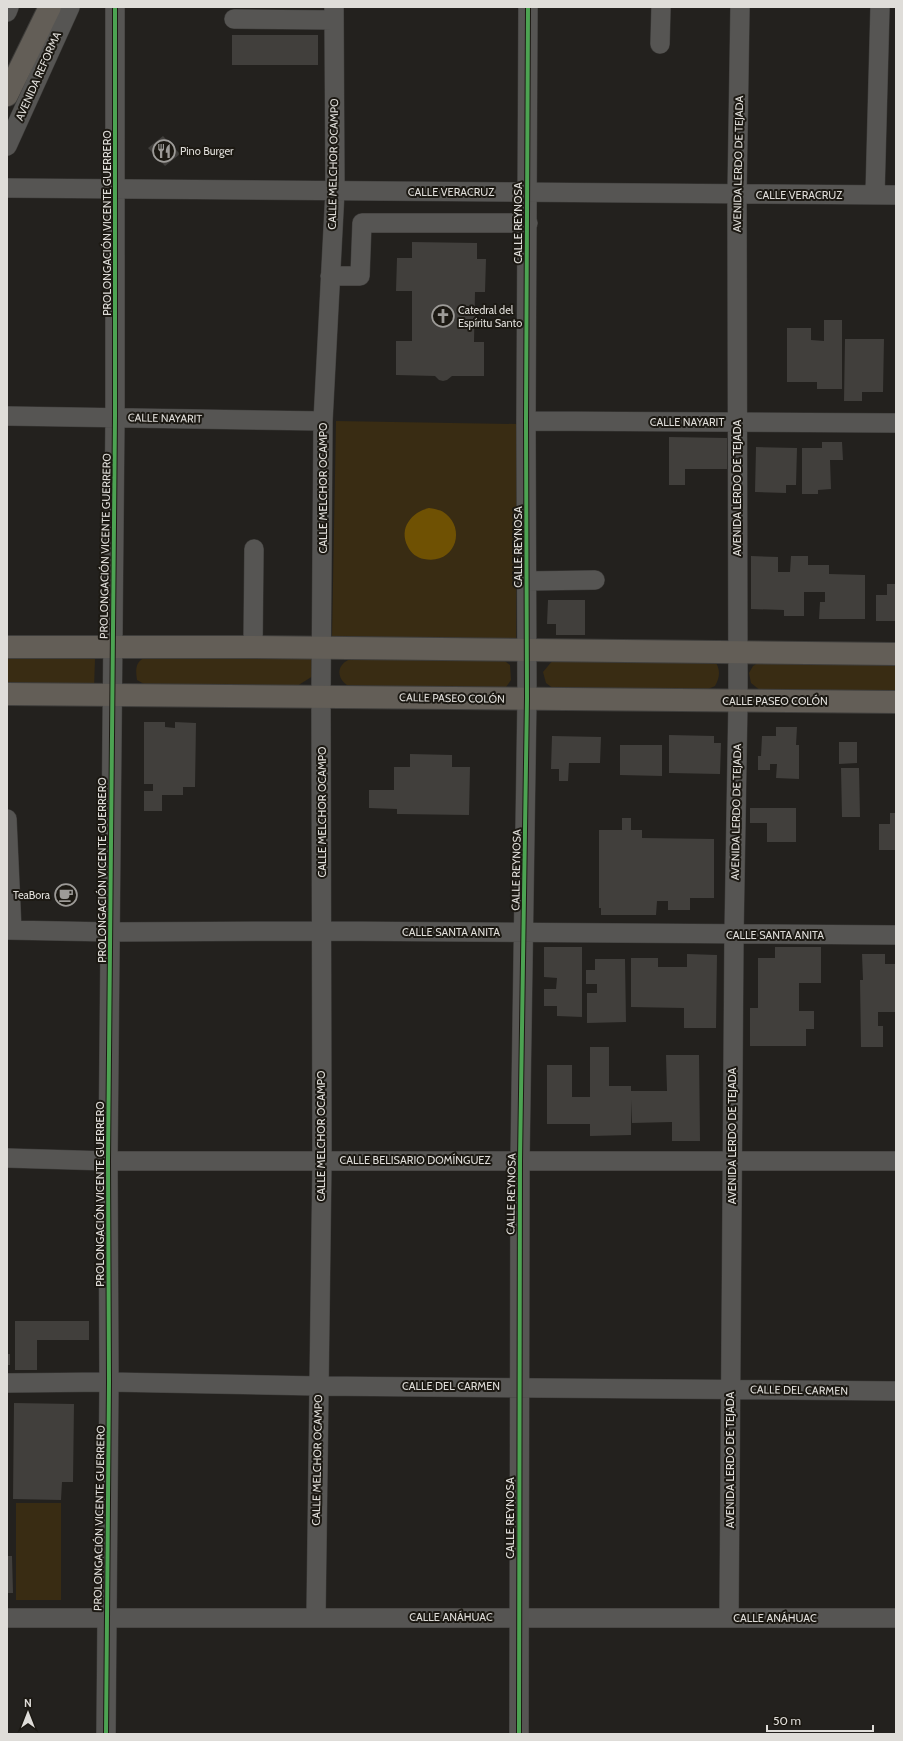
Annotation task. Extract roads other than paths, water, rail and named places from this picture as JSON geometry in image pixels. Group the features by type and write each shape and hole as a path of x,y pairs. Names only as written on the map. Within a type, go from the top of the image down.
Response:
{"main road":[{"path":"7,60 32,7"},
{"name":"AVENIDA REFORMA","path":"7,95 50,7"},
{"path":"7,647 253,647 323,649 896,654"},
{"name":"CALLE PASEO COLÓN","path":"7,694 896,702"}],"street":[{"path":"7,12 9,7"},
{"name":"AVENIDA REFORMA","path":"7,146 70,7"},
{"name":"PROLONGACIÓN VICENTE GUERRERO","path":"106,1734 109,1382 108,1161 115,417 115,7"},
{"name":"CALLE REYNOSA","path":"518,1734 518,1387 527,698 526,422 528,7"},
{"path":"660,44 661,7"},
{"name":"AVENIDA LERDO DE TEJADA","path":"729,1617 734,935 738,701 737,194 740,7"},
{"path":"875,195 880,7"},
{"path":"234,19 334,14"},
{"name":"CALLE MELCHOR OCAMPO","path":"316,1618 322,1160 323,931 321,696 323,649 323,420 334,191 334,14"},
{"name":"CALLE VERACRUZ","path":"7,188 896,195"},
{"path":"330,276 360,276 362,223 528,223"},
{"name":"CALLE NAYARIT","path":"7,416 323,420"},
{"name":"CALLE NAYARIT","path":"526,422 896,423"},
{"path":"253,647 254,549"},
{"path":"527,581 595,580"},
{"path":"7,819 10,930"},
{"name":"CALLE SANTA ANITA","path":"10,930 111,932 323,931 896,935"},
{"name":"CALLE BELISARIO DOMÍNGUEZ","path":"7,1158 108,1161 896,1161"},
{"name":"CALLE DEL CARMEN","path":"7,1382 896,1391"},
{"name":"CALLE ANÁHUAC","path":"7,1618 896,1618"}],"place":[{"name":"Pino Burger","path":"164,151"},
{"name":"Catedral del Espíritu Santo","path":"443,316"},
{"name":"TeaBora","path":"66,895"}]}
